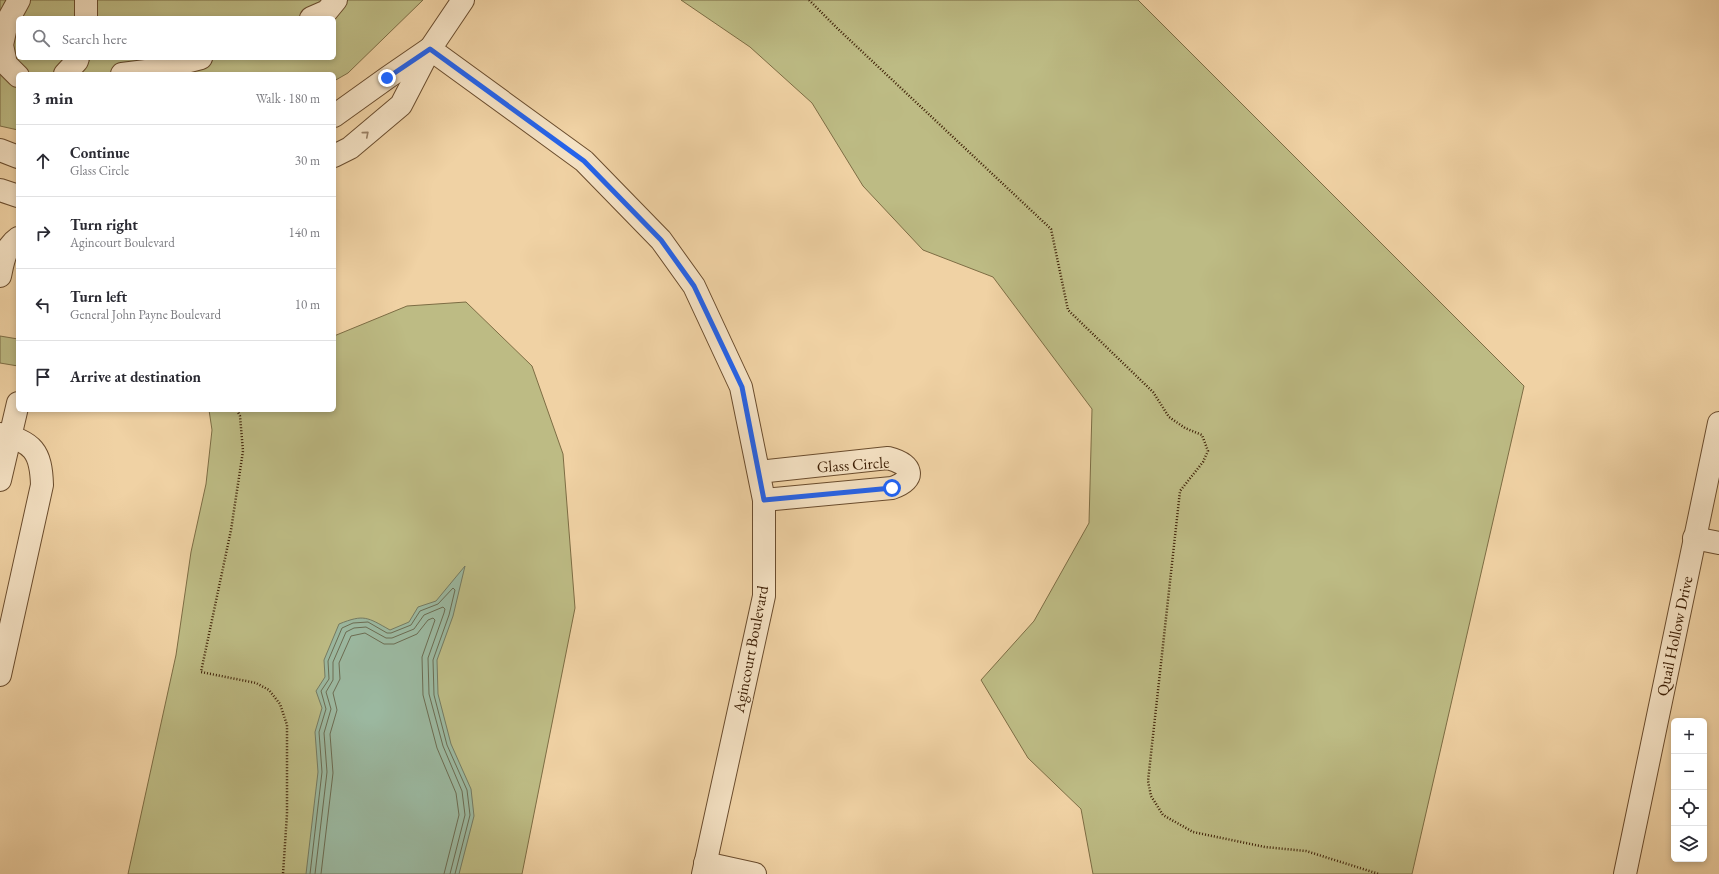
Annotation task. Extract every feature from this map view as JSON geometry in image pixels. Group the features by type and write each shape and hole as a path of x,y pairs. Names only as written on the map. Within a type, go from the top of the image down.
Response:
{"street":[{"path":"16,74 6,64 2,45 7,22 19,0"},
{"path":"86,0 86,16"},
{"path":"316,16 327,11 336,0"},
{"path":"336,155 350,148 402,105 430,49 463,0"},
{"path":"336,115 430,49"},
{"name":"Agincourt Boulevard","path":"430,49 584,161 661,240 694,286 742,387 764,500 764,596 704,868"},
{"path":"67,72 77,60"},
{"path":"138,72 154,70 193,60"},
{"path":"0,150 16,156"},
{"path":"0,190 16,195"},
{"path":"0,276 5,253 11,243 16,239"},
{"path":"0,480 5,435 16,408"},
{"name":"Quail Hollow Drive","path":"1625,874 1719,423"},
{"path":"0,675 42,485 40,461 34,451 26,442 5,435"},
{"name":"Glass Circle","path":"758,472 888,458 901,462 909,471 909,476 905,481 892,488 764,500"},
{"path":"1694,538 1719,543"},
{"path":"704,868 755,874"}],"path":[{"path":"809,0 838,30 1051,229 1068,310 1153,392 1169,417 1186,428 1202,435 1208,451 1203,462 1180,491 1148,781 1151,796 1163,816 1193,832 1265,847 1306,851 1379,874"},
{"path":"238,412 240,416 243,451 231,530 201,672 256,683 269,690 280,704 287,725 287,814 283,874"}],"shaded area":[{"path":"0,0 423,0 348,73 336,80 336,72 16,72 16,130 0,126"},
{"path":"681,0 1138,0 1524,386 1412,874 1093,874 1081,809 1028,758 981,680 1034,621 1089,523 1092,409 993,277 923,250 863,186 812,103 750,47"},
{"path":"466,302 532,366 563,454 575,608 522,874 128,874 176,655 191,552 206,484 212,430 209,412 336,412 336,335 407,306"},
{"path":"0,336 16,339 16,366 0,363"}],"water":[{"path":"465,566 453,616 437,660 438,694 451,744 471,789 474,816 459,874 306,874 318,772 315,732 322,708 316,691 325,677 324,660 339,624 354,619 365,618 390,630 409,622 418,607 436,601"}],"route":[{"path":"387,78 430,49 584,161 661,240 694,286 742,387 764,500 892,488"}]}
